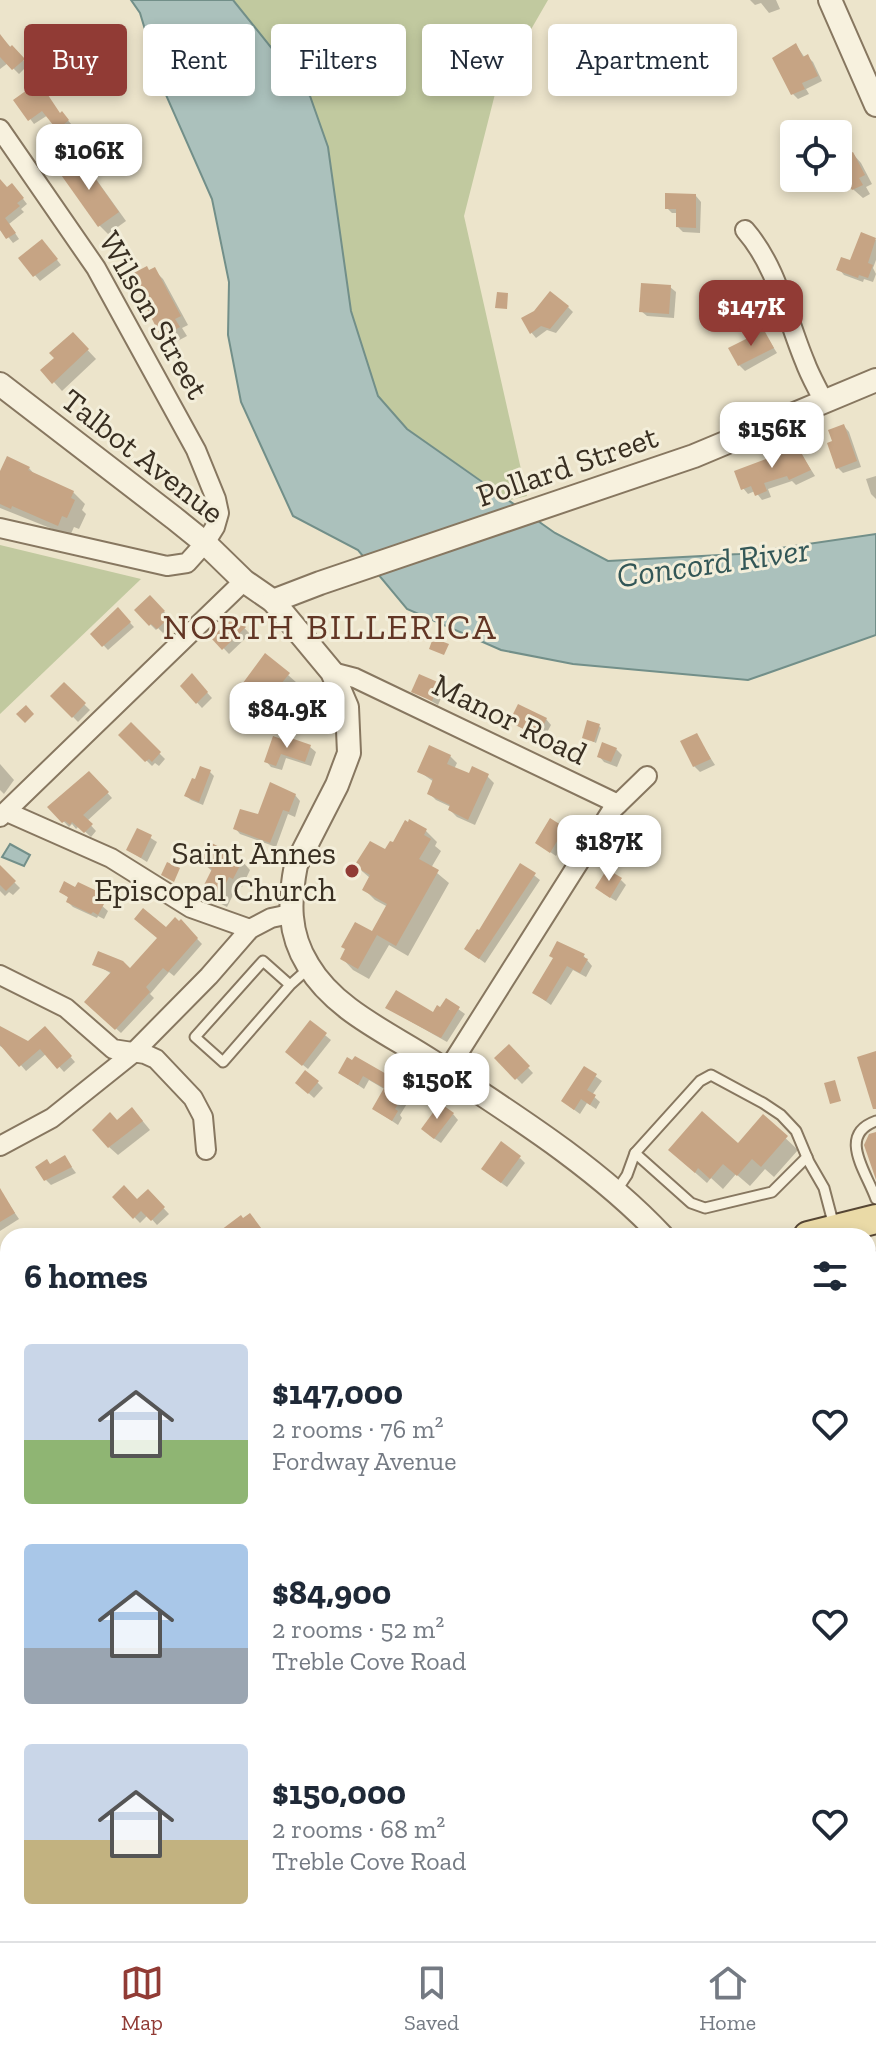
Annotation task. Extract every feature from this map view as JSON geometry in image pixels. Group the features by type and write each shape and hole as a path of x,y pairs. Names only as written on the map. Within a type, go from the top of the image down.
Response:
{"main road":[{"path":"848,1228 876,1219"}],"street":[{"path":"830,0 876,105"},
{"name":"Wilson Street","path":"0,129 96,268 196,450 219,513 205,543"},
{"path":"745,230 763,254 784,301 804,362 824,402"},
{"name":"Pollard Street","path":"273,601 694,456 876,380"},
{"name":"Talbot Avenue","path":"0,384 205,543 244,581 273,601 332,672 347,707 349,753 337,785 296,865 290,914"},
{"path":"0,528 167,566 187,563 205,543"},
{"path":"244,581 3,814 111,858 191,908 250,929"},
{"name":"Manor Road","path":"332,672 355,678 618,804"},
{"path":"447,1071 618,804 647,776"},
{"path":"0,1146 52,1118 132,1054 209,976 250,929 271,918 290,914 298,945 309,968 339,1000 375,1027 543,1136 653,1228"},
{"path":"0,975 66,1008 113,1049 156,1059 193,1098 203,1117 206,1150"}],"lane":[{"path":"290,985 263,961 195,1037 223,1062 290,985 309,968"},
{"path":"615,1193 627,1175 635,1153 706,1076 716,1076 781,1115 796,1131 824,1188 835,1228"},
{"path":"876,1121 864,1125 856,1136 854,1146 872,1179 876,1199"},
{"path":"635,1153 691,1203 705,1208 772,1192 807,1157"}],"green space":[{"path":"233,0 548,0 532,28 532,24 422,24 422,96 494,96 464,216 527,496 510,500 407,429 378,396 351,311 328,147 310,96 406,96 406,24 271,24 271,47"},
{"path":"0,545 141,579 0,714"}],"water":[{"path":"131,0 233,0 252,24 143,24"},
{"name":"Concord River","path":"255,27 271,47 271,96 310,96 328,147 351,311 378,396 407,429 555,533 608,561 739,554 876,534 876,635 748,680 573,664 501,650 407,609 358,550 293,516 241,402 228,335 229,282 212,199 166,96 255,96"},
{"path":"10,844 30,855 24,866 2,857"}],"building":[{"path":"0,34 24,60 12,70 0,57"},
{"path":"796,43 803,57 808,54 818,76 802,83 805,89 791,95 772,58"},
{"path":"24,92 24,96 49,96 69,120 57,130 42,111 28,121 13,100"},
{"path":"852,152 865,175 859,178 863,185 852,190"},
{"path":"80,157 119,212 98,227 59,172"},
{"path":"0,179 7,187 12,183 24,198 17,203 20,206 5,218 16,233 6,239 0,230"},
{"path":"665,193 696,194 696,228 676,227 676,209 665,209"},
{"path":"861,232 876,238 868,263 873,265 868,278 859,275 858,278 836,270 841,257 850,260"},
{"path":"42,239 58,259 33,277 18,258"},
{"path":"147,266 149,270 155,267 181,316 175,319 180,327 161,337 130,275"},
{"path":"641,283 671,285 669,314 639,312"},
{"path":"550,291 569,306 550,329 541,326 530,334 521,318 534,311"},
{"path":"497,292 508,293 507,309 495,308"},
{"path":"764,330 774,348 738,366 728,348"},
{"path":"73,332 89,349 52,384 40,370 54,358 49,353"},
{"path":"844,424 857,461 836,469 827,443 832,441 828,430"},
{"path":"798,447 811,470 789,480 787,476 764,483 767,491 755,496 751,486 741,490 734,471"},
{"path":"7,456 30,467 28,470 74,491 71,498 75,500 67,518 62,516 58,526 0,504 0,471"},
{"path":"150,595 165,611 161,614 167,620 157,629 151,624 149,626 134,610"},
{"path":"118,607 131,622 102,647 90,634"},
{"path":"235,616 246,627 222,650 211,638"},
{"path":"433,638 449,644 444,655 429,649"},
{"path":"265,653 290,673 262,712 237,691"},
{"path":"192,673 208,692 196,704 180,686"},
{"path":"419,674 440,683 432,701 411,692"},
{"path":"64,682 86,703 72,718 50,696"},
{"path":"518,704 547,718 538,736 509,722"},
{"path":"26,705 34,714 25,723 16,714"},
{"path":"587,720 600,724 594,742 582,738"},
{"path":"131,722 161,752 152,762 149,759 145,762 118,735"},
{"path":"697,733 711,759 693,767 680,741"},
{"path":"273,736 287,741 288,737 311,745 305,762 281,754 276,766 264,762"},
{"path":"602,742 617,748 611,762 597,757"},
{"path":"429,745 451,755 447,764 469,773 472,766 489,774 468,820 448,810 450,805 427,794 433,779 417,772"},
{"path":"200,766 211,770 199,802 184,796"},
{"path":"89,771 109,792 83,815 93,824 84,833 72,822 70,825 65,821 62,823 47,807"},
{"path":"270,782 296,794 289,812 283,810 270,843 233,829 240,809 258,814"},
{"path":"550,818 561,825 559,829 563,831 550,853 535,843"},
{"path":"409,819 427,829 424,835 431,839 419,859 439,870 396,946 377,935 358,969 340,959 345,949 341,947 355,922 372,931 387,904 362,890 370,875 354,866 370,841 385,849 390,841 393,842 405,820 408,822"},
{"path":"137,828 152,835 141,858 126,850"},
{"path":"629,833 650,844 641,860 620,849"},
{"path":"210,842 243,860 233,879 229,877 218,899 201,891 212,869 199,862"},
{"path":"167,862 180,868 174,882 161,875"},
{"path":"520,863 536,873 479,959 464,949"},
{"path":"0,865 16,881 6,891 0,885"},
{"path":"607,869 622,878 610,898 595,888"},
{"path":"64,881 75,887 78,882 99,892 95,900 104,904 98,915 66,902 68,897 59,892"},
{"path":"143,908 166,927 175,917 179,921 181,919 198,938 168,972 163,968 146,987 150,992 115,1030 84,1002 111,972 92,965 98,951 123,961 130,968 157,938 134,919"},
{"path":"557,941 585,954 583,957 588,959 580,973 567,966 546,1001 532,993 553,958 549,956"},
{"path":"396,990 433,1012 446,998 460,1007 441,1038 385,1008"},
{"path":"310,1020 327,1033 302,1066 285,1052"},
{"path":"0,1026 28,1041 45,1026 72,1056 57,1069 40,1049 19,1067 0,1045"},
{"path":"509,1044 530,1066 515,1080 494,1058"},
{"path":"876,1051 876,1109 873,1109 857,1057"},
{"path":"355,1056 409,1087 395,1109 398,1111 392,1121 372,1109 384,1088 363,1076 358,1085 338,1073 347,1057 352,1060"},
{"path":"584,1066 597,1074 587,1090 596,1095 590,1105 581,1099 574,1110 561,1101"},
{"path":"305,1070 319,1081 308,1094 295,1083"},
{"path":"835,1080 841,1101 830,1104 824,1083"},
{"path":"440,1103 454,1113 434,1139 421,1129"},
{"path":"132,1107 143,1121 108,1148 92,1130 110,1112 117,1120"},
{"path":"702,1111 738,1143 763,1114 788,1136 761,1167 752,1159 737,1176 723,1164 710,1179 698,1168 695,1173 668,1150"},
{"path":"876,1132 876,1180 864,1145 869,1134"},
{"path":"501,1141 521,1156 501,1183 481,1169"},
{"path":"65,1155 72,1167 44,1181 35,1167 47,1159 50,1164"},
{"path":"124,1185 137,1199 148,1189 165,1207 151,1221 141,1211 133,1219 112,1197"},
{"path":"0,1188 15,1213 0,1222"},
{"path":"250,1213 261,1228 224,1228 241,1215 243,1218"}],"place":[{"name":"Saint Annes Episcopal Church","path":"352,871"}],"district":[{"name":"NORTH BILLERICA","path":"330,626"}]}
